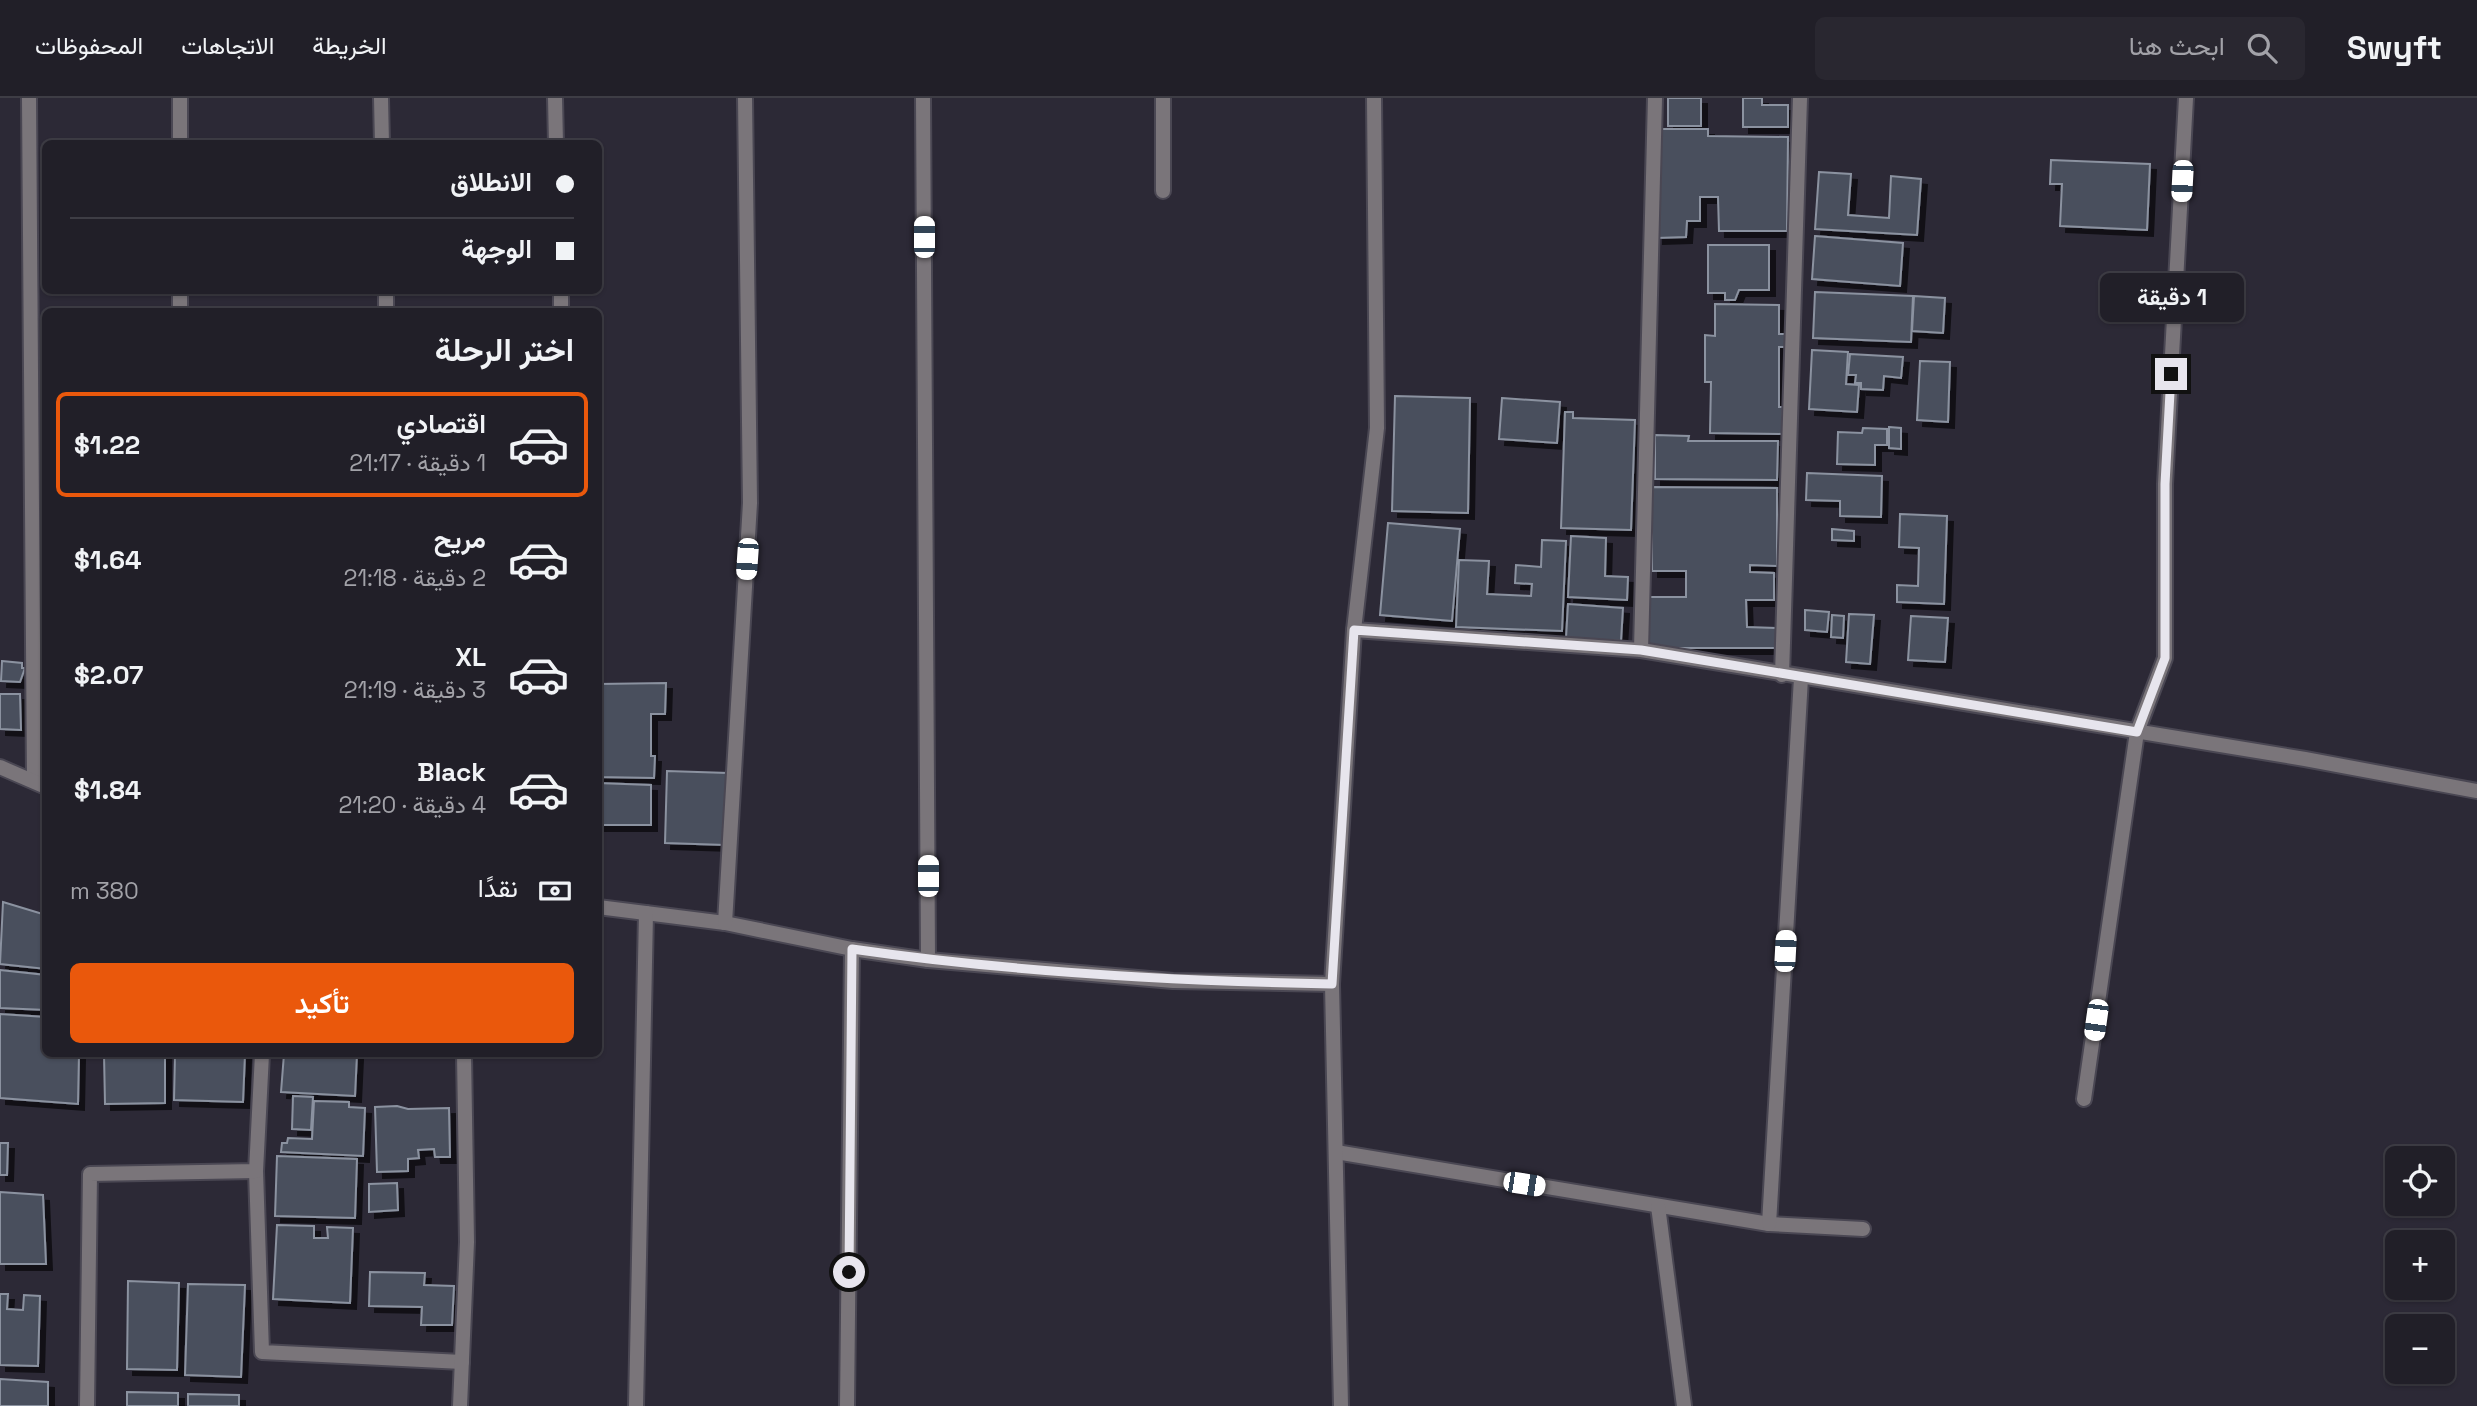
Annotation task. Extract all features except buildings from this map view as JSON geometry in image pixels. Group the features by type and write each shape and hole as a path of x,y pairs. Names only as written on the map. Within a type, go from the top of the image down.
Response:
{"street":[{"path":"0,767 40,784 29,98"},
{"path":"180,98 180,140"},
{"path":"382,98 383,140"},
{"path":"555,98 556,140"},
{"path":"725,923 750,503 745,98"},
{"path":"923,98 928,960"},
{"path":"1163,98 1163,191"},
{"path":"1341,1406 1332,984 1354,630 1377,428 1374,98"},
{"path":"1641,650 1655,98"},
{"path":"1782,675 1800,98"},
{"path":"2084,1099 2137,732 2165,658 2165,484 2186,98"},
{"path":"1354,630 1641,650 2305,758 2477,791"},
{"path":"1769,1224 1801,678"},
{"path":"602,908 725,923 852,949 928,960 1173,981 1332,984"},
{"path":"636,1406 646,913"},
{"path":"847,1406 852,949"},
{"path":"262,1057 256,1171 262,1352 462,1362"},
{"path":"460,1406 467,1242 464,1057"},
{"path":"1336,1152 1769,1224 1863,1229"},
{"path":"87,1406 90,1174 256,1171"},
{"path":"1658,1206 1684,1406"}],"route":[{"path":"849,1272 852,949 928,960 1173,981 1332,984 1354,630 1641,650 2137,732 2165,658 2165,484 2171,374"}]}
